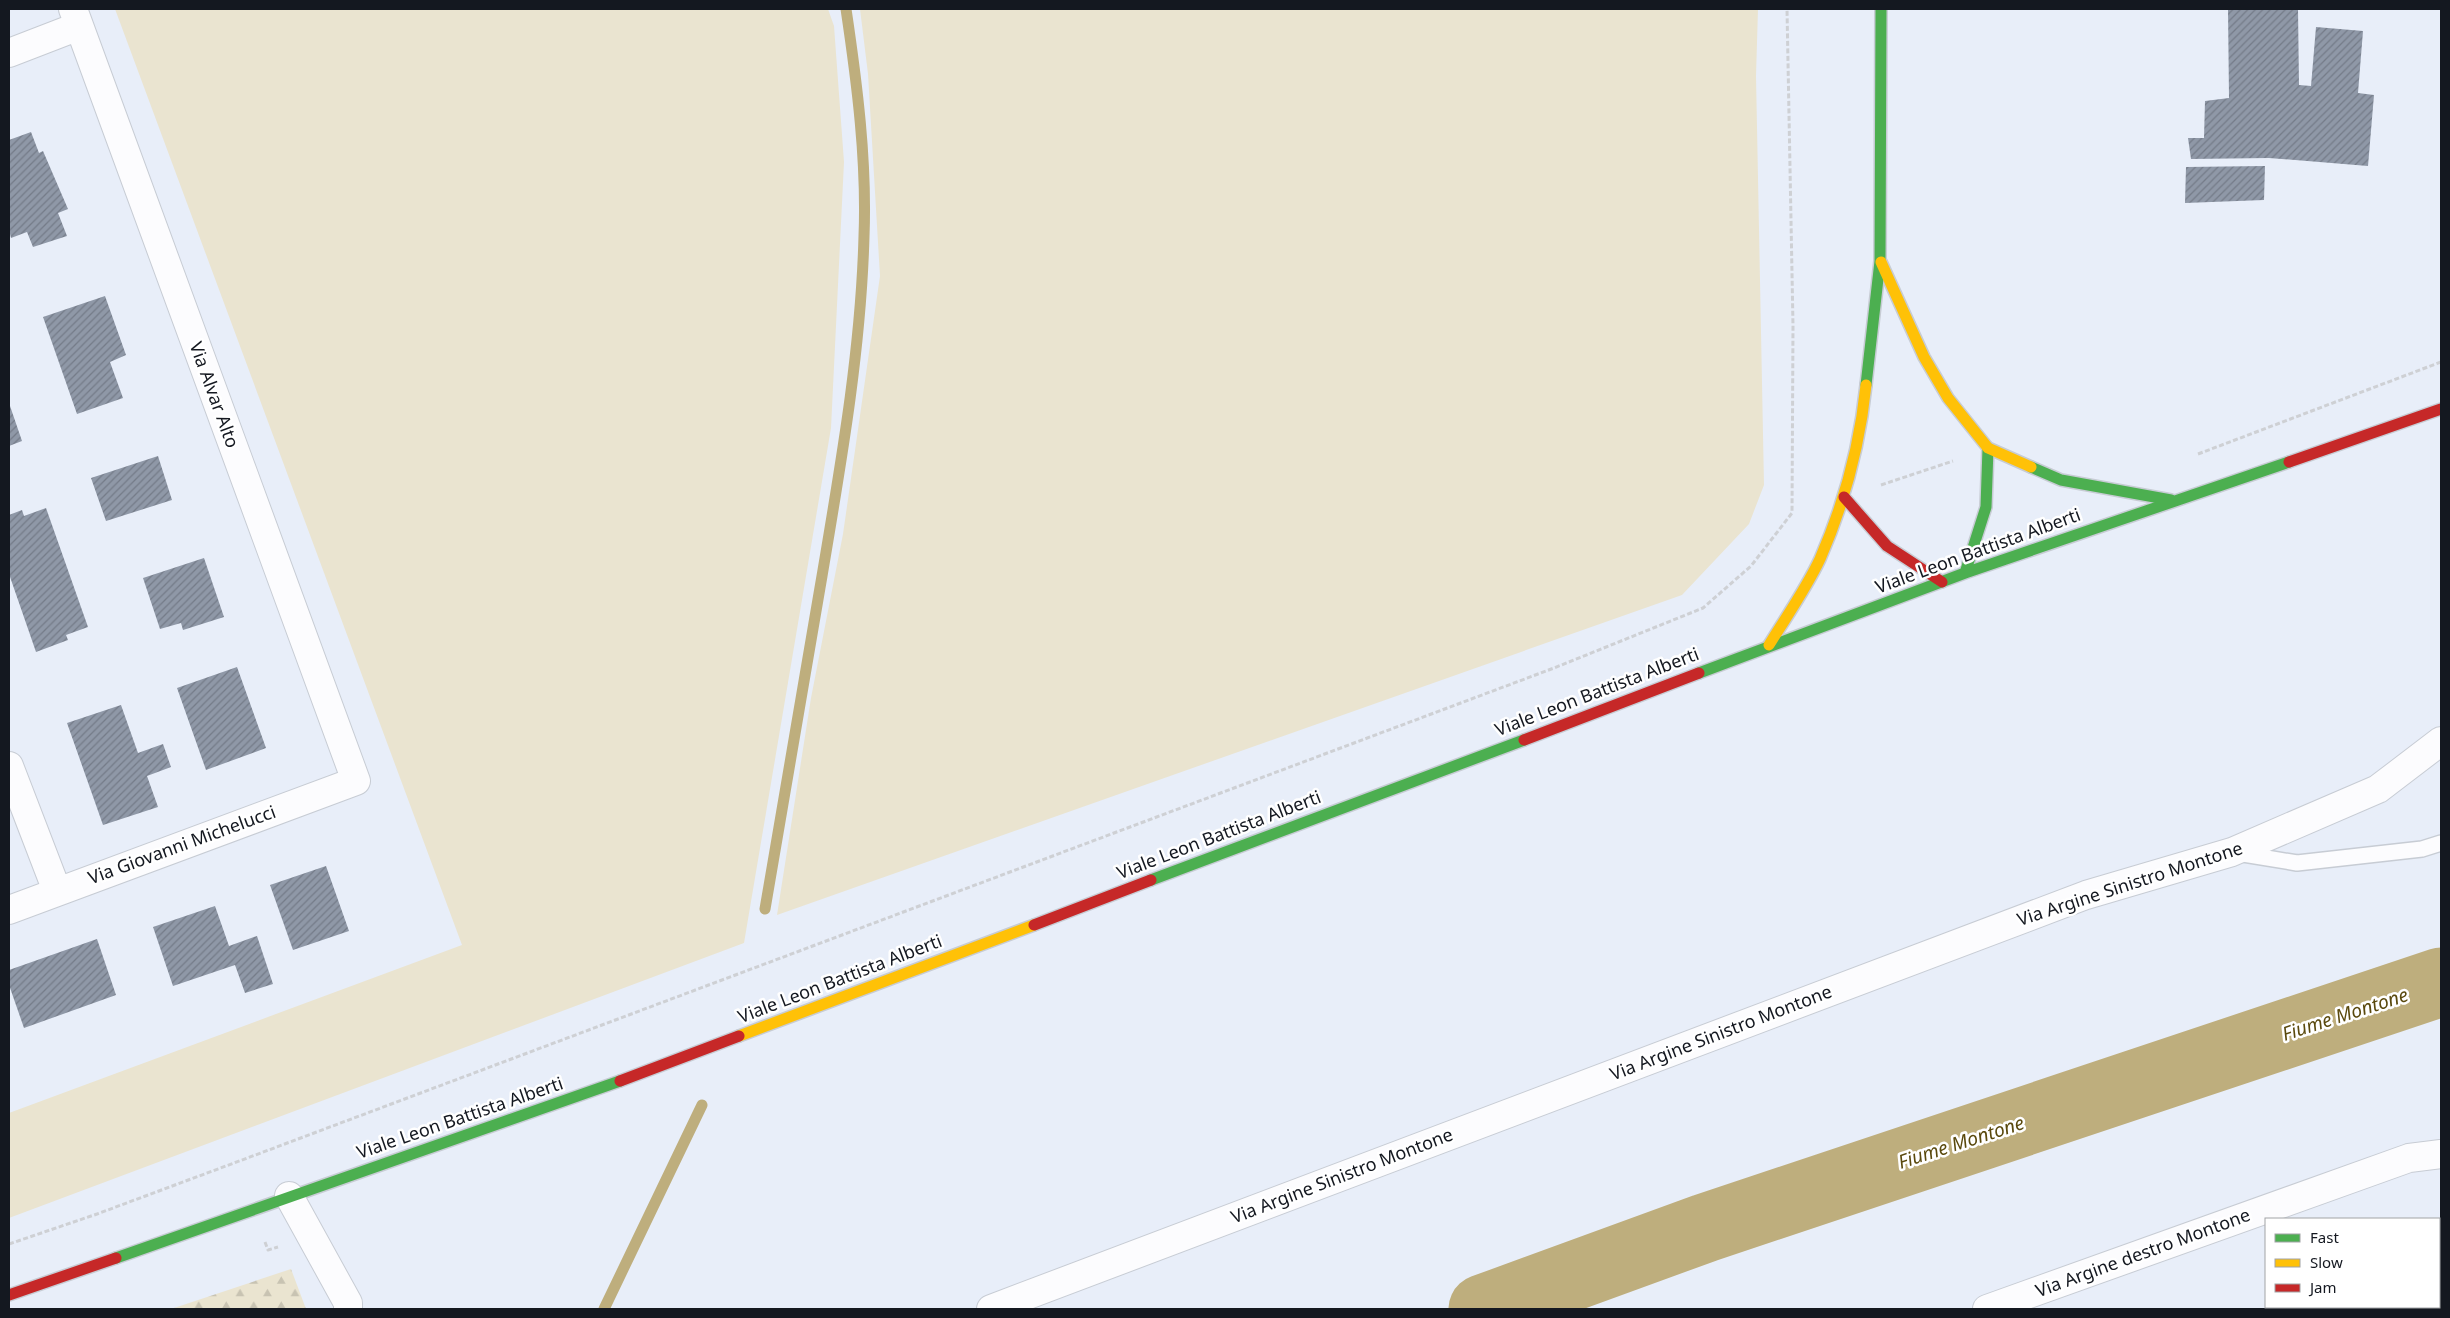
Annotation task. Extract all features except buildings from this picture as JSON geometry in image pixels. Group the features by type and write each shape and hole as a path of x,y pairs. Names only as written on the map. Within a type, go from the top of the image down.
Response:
{"main road":[{"path":"1769,645 1819,560 1844,497 1864,406 1880,261 1881,9"},
{"path":"1880,261 1924,357 1948,398 1988,448 2061,480 2173,500"},
{"name":"Viale Leon Battista Alberti","path":"9,1295 601,1088 1769,645 1965,573 2441,408"},
{"path":"1965,573 1986,507 1989,466 1988,448"},
{"path":"1844,497 1887,546 1942,582"}],"street":[{"path":"9,53 76,17"},
{"name":"Via Alvar Alto","path":"76,17 356,781"},
{"name":"Via Argine Sinistro Montone","path":"991,1309 2086,895 2232,852 2378,789 2441,741"},
{"path":"9,766 57,892"},
{"name":"Via Giovanni Michelucci","path":"9,910 356,781"},
{"name":"Via Argine destro Montone","path":"1987,1309 2409,1158 2441,1154"},
{"path":"289,1196 348,1303 348,1309"}],"lane":[{"path":"2232,852 2297,863 2422,848 2441,843"}],"path":[{"path":"9,1244 97,1214 1554,668 1703,608 1751,566 1792,513 1793,326 1787,9"},
{"path":"2191,456 2441,362"},
{"path":"1874,487 1955,460"}],"green space":[{"path":"115,9 828,9 834,26 844,162 831,428 744,943 9,1218 9,1113 462,945"},
{"path":"860,9 1758,9 1756,76 1764,485 1749,524 1682,595 777,915 811,698 843,534 880,276 868,74"},
{"path":"291,1269 306,1309 171,1309"}],"waterway":[{"path":"765,909 836,491 859,321 865,208 863,151 846,9"},
{"name":"Fiume Montone","path":"1483,1309 1705,1228 2441,982"},
{"path":"604,1309 702,1105"}],"traffic: fast":[{"path":"1866,385 1880,261 1881,9"},
{"path":"1965,573 1986,507 1988,448"},
{"path":"1699,673 1965,573 2289,462"},
{"path":"2031,467 2061,480 2171,500"},
{"path":"1151,880 1524,740"},
{"path":"116,1258 620,1081"}],"traffic: slow":[{"path":"1881,262 1924,357 1948,398 1988,448 2031,467"},
{"path":"1769,645 1809,581 1829,538 1850,473 1860,429 1866,385"},
{"path":"739,1036 1034,925"}],"traffic: jam":[{"path":"2289,462 2441,409"},
{"path":"1844,497 1887,546 1942,582"},
{"path":"1524,740 1699,673"},
{"path":"1034,925 1151,880"},
{"path":"620,1081 739,1036"},
{"path":"9,1295 116,1258"}]}
